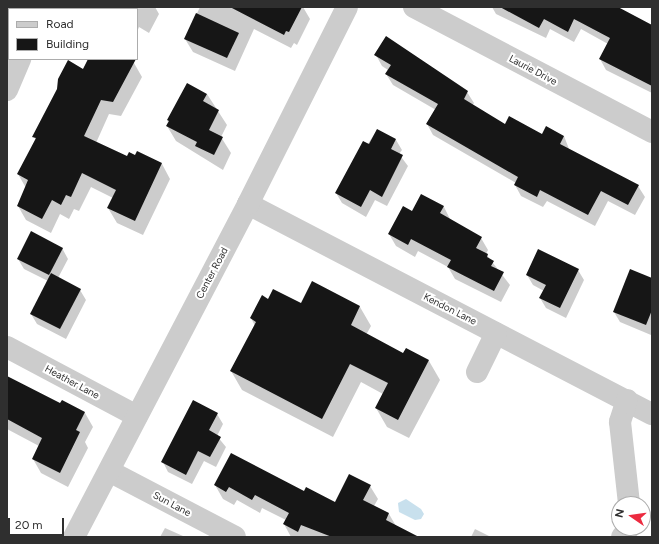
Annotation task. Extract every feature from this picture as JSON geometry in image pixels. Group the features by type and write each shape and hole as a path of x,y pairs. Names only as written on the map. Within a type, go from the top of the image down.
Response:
{"street":[{"name":"Center Road","path":"74,537 248,204 347,7"},
{"name":"Laurie Drive","path":"414,7 652,132"},
{"path":"7,90 20,60"},
{"name":"Kendon Lane","path":"248,204 652,414"},
{"path":"476,372 496,333"},
{"name":"Heather Lane","path":"7,347 137,416"},
{"path":"627,400 620,422 628,496"},
{"name":"Sun Lane","path":"109,470 235,537"}],"water":[{"path":"406,499 421,509 424,514 421,519 415,520 399,512 398,503"}],"building":[{"path":"230,7 302,7 289,32 286,31 284,35"},
{"path":"500,7 618,7 652,25 652,86 599,59 610,38 574,19 568,32 544,19 539,28"},
{"path":"196,13 239,33 227,58 184,39"},
{"path":"386,36 468,91 464,99 505,124 509,116 542,134 546,126 564,136 560,144 639,185 628,205 601,191 588,215 540,190 537,197 514,185 518,177 426,124 438,104 385,74 391,65 374,55"},
{"path":"68,60 83,69 88,60 135,60 113,102 101,100 84,136 127,156 129,152 135,155 137,151 162,163 135,221 107,208 116,190 82,173 71,197 66,195 61,205 52,200 42,219 17,206 28,180 17,174 36,138 32,137 57,89 58,79"},
{"path":"187,83 207,94 203,101 219,110 209,130 223,137 214,155 195,146 197,142 166,126 169,121 167,120"},
{"path":"377,129 396,139 391,149 403,155 382,197 370,190 361,207 335,193 363,141 369,144"},
{"path":"421,194 444,206 440,213 482,237 476,248 488,254 487,257 494,261 491,266 504,272 494,291 447,267 451,260 411,239 408,245 388,234 403,206 412,211"},
{"path":"31,231 63,248 49,275 17,259"},
{"path":"538,249 579,269 560,308 539,298 546,285 526,275"},
{"path":"630,269 652,278 652,310 646,325 613,312"},
{"path":"51,273 81,289 60,329 30,314"},
{"path":"312,281 360,306 351,325 403,353 406,348 429,360 398,420 375,408 388,383 350,364 322,419 230,371 256,322 250,318 262,295 268,299 273,289 301,303"},
{"path":"7,376 60,403 62,400 85,412 76,430 80,432 60,473 32,459 42,438 7,419"},
{"path":"193,400 218,413 209,430 221,437 210,457 198,451 186,475 161,462"},
{"path":"231,453 304,491 306,487 335,502 349,474 371,485 363,500 389,513 386,520 419,537 332,537 301,525 298,532 283,524 289,513 255,495 252,500 229,487 226,492 214,485"}]}
